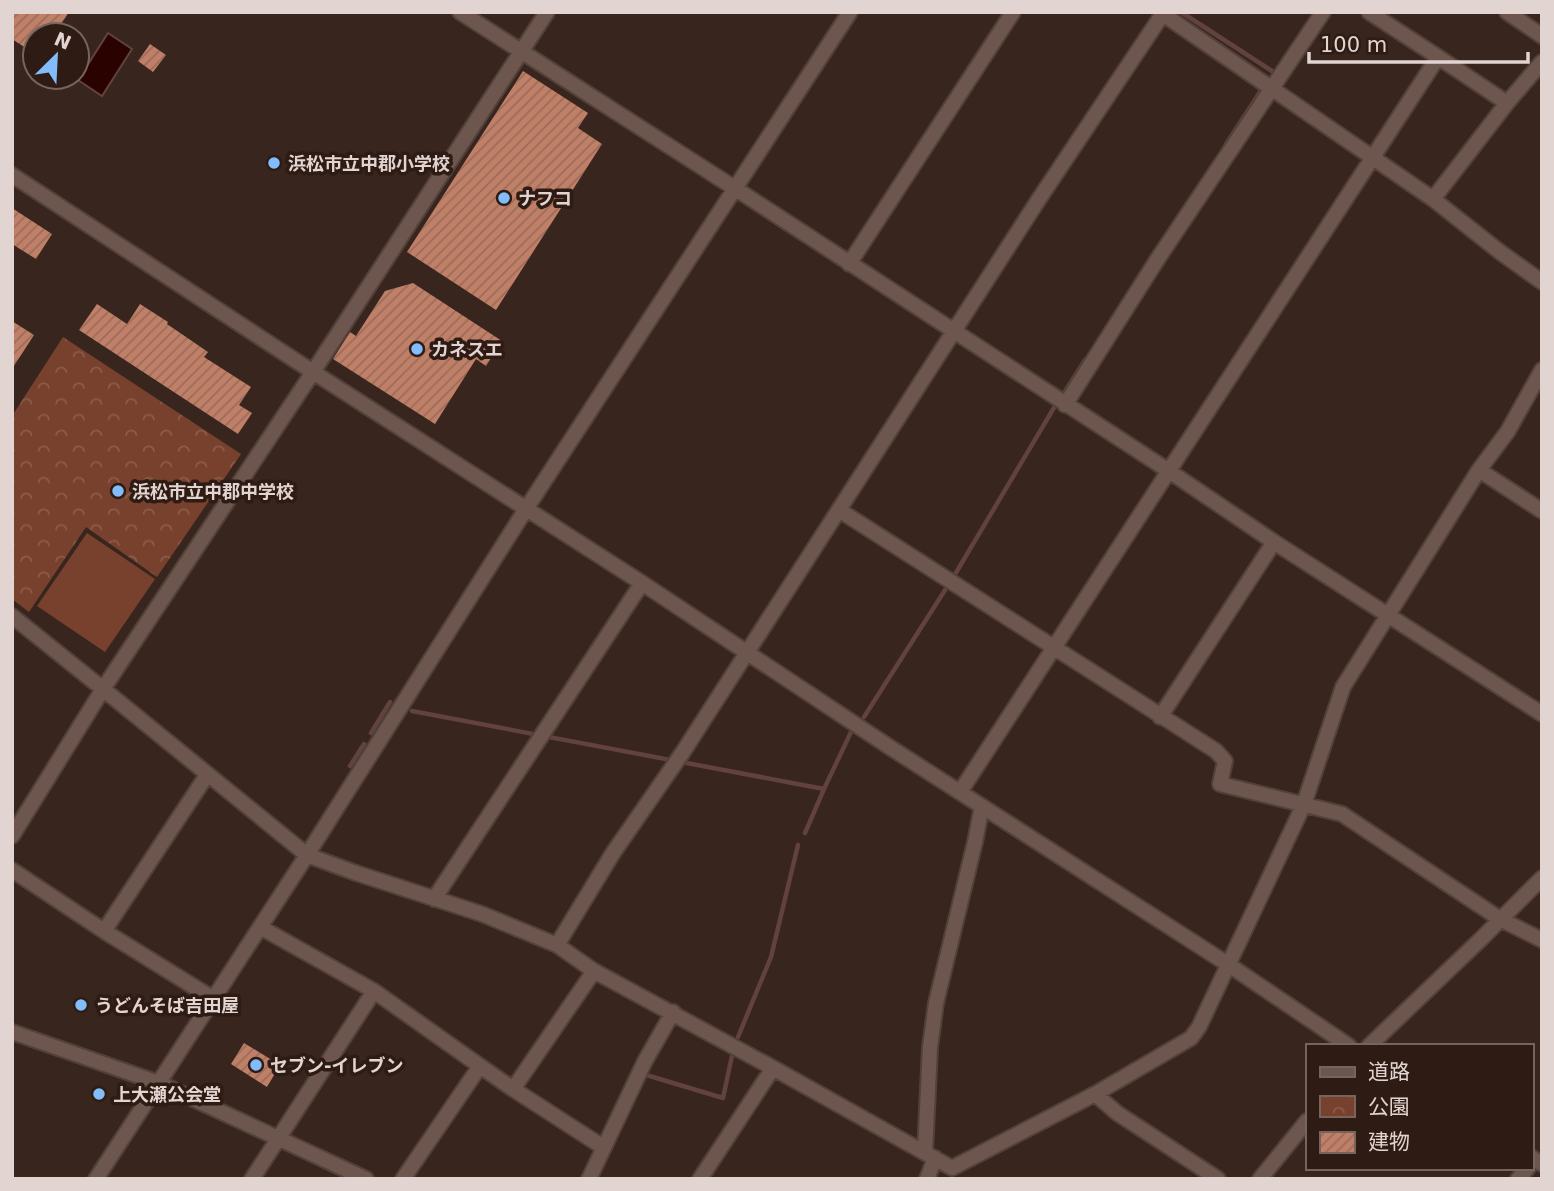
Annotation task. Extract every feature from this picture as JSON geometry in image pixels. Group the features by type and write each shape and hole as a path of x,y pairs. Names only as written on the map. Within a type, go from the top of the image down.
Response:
{"street":[{"path":"460,12 1542,714"},
{"path":"12,836 103,689 547,12"},
{"path":"96,1179 307,855 526,509 847,17 830,12"},
{"path":"849,264 1013,12"},
{"path":"1065,405 1157,260 1323,12"},
{"path":"1369,12 1507,103"},
{"path":"1507,12 1542,36"},
{"path":"557,945 613,853 683,752 1162,13 1433,199 1542,282"},
{"path":"960,792 1438,57"},
{"path":"1433,199 1542,62"},
{"path":"12,175 1229,965 1346,1044"},
{"path":"12,616 307,855 482,914 557,945 594,971 673,1012 952,1168 1095,1094 1191,1038 1229,965 1304,804 1343,687 1479,470 1508,431 1542,370"},
{"path":"1479,470 1542,511"},
{"path":"838,510 1216,751 1224,761 1220,784 1342,814 1500,919 1542,940"},
{"path":"1160,717 1274,542"},
{"path":"435,899 642,583"},
{"path":"104,931 207,775"},
{"path":"927,1179 930,1155 930,1047 936,1003 982,806"},
{"path":"12,870 212,998"},
{"path":"1370,1044 1542,878"},
{"path":"260,927 374,991 513,1089 603,1147"},
{"path":"513,1089 594,971"},
{"path":"252,1179 374,991"},
{"path":"589,1179 645,1061 673,1012"},
{"path":"12,1032 159,1083 366,1179"},
{"path":"403,1179 480,1066"},
{"path":"700,1179 773,1068"},
{"path":"1095,1094 1117,1113 1218,1179"},
{"path":"1260,1179 1306,1122"}],"green space":[{"path":"63,337 241,454 157,577 86,527 29,612 12,599 12,416"},
{"path":"87,533 155,579 105,652 37,606"}],"shaded area":[{"path":"108,33 132,49 102,96 91,89 91,60"}],"building":[{"path":"12,12 69,12 63,21 21,21 21,45 12,39"},
{"path":"150,44 166,55 153,72 138,61"},
{"name":"ナフコ","path":"523,71 588,113 578,128 602,144 496,310 407,252"},
{"path":"12,208 52,234 36,259 12,244"},
{"name":"カネスエ","path":"413,283 502,341 486,366 476,359 435,424 333,359 350,332 356,336 385,291"},
{"path":"97,304 127,324 140,304 208,352 204,357 251,387 239,405 252,413 238,434 79,330"},
{"path":"12,321 34,335 12,369"},
{"name":"セブン-イレブン","path":"244,1043 280,1065 267,1087 231,1064"}],"waterway":[{"path":"1181,12 1272,71"},
{"path":"1226,144 1260,92"},
{"path":"1062,396 1085,360"},
{"path":"864,717 954,576 1055,406"},
{"path":"371,733 390,702"},
{"path":"412,711 824,789"},
{"path":"805,833 852,730"},
{"path":"350,766 364,744"},
{"path":"738,1037 771,957 798,845"},
{"path":"643,1074 723,1098 733,1051"}],"place":[{"name":"浜松市立中郡小学校","path":"274,163"},
{"name":"ナフコ","path":"504,198"},
{"name":"カネスエ","path":"417,349"},
{"name":"浜松市立中郡中学校","path":"118,491"},
{"name":"うどんそば吉田屋","path":"81,1005"},
{"name":"セブン-イレブン","path":"256,1065"},
{"name":"上大瀬公会堂","path":"99,1094"}]}
